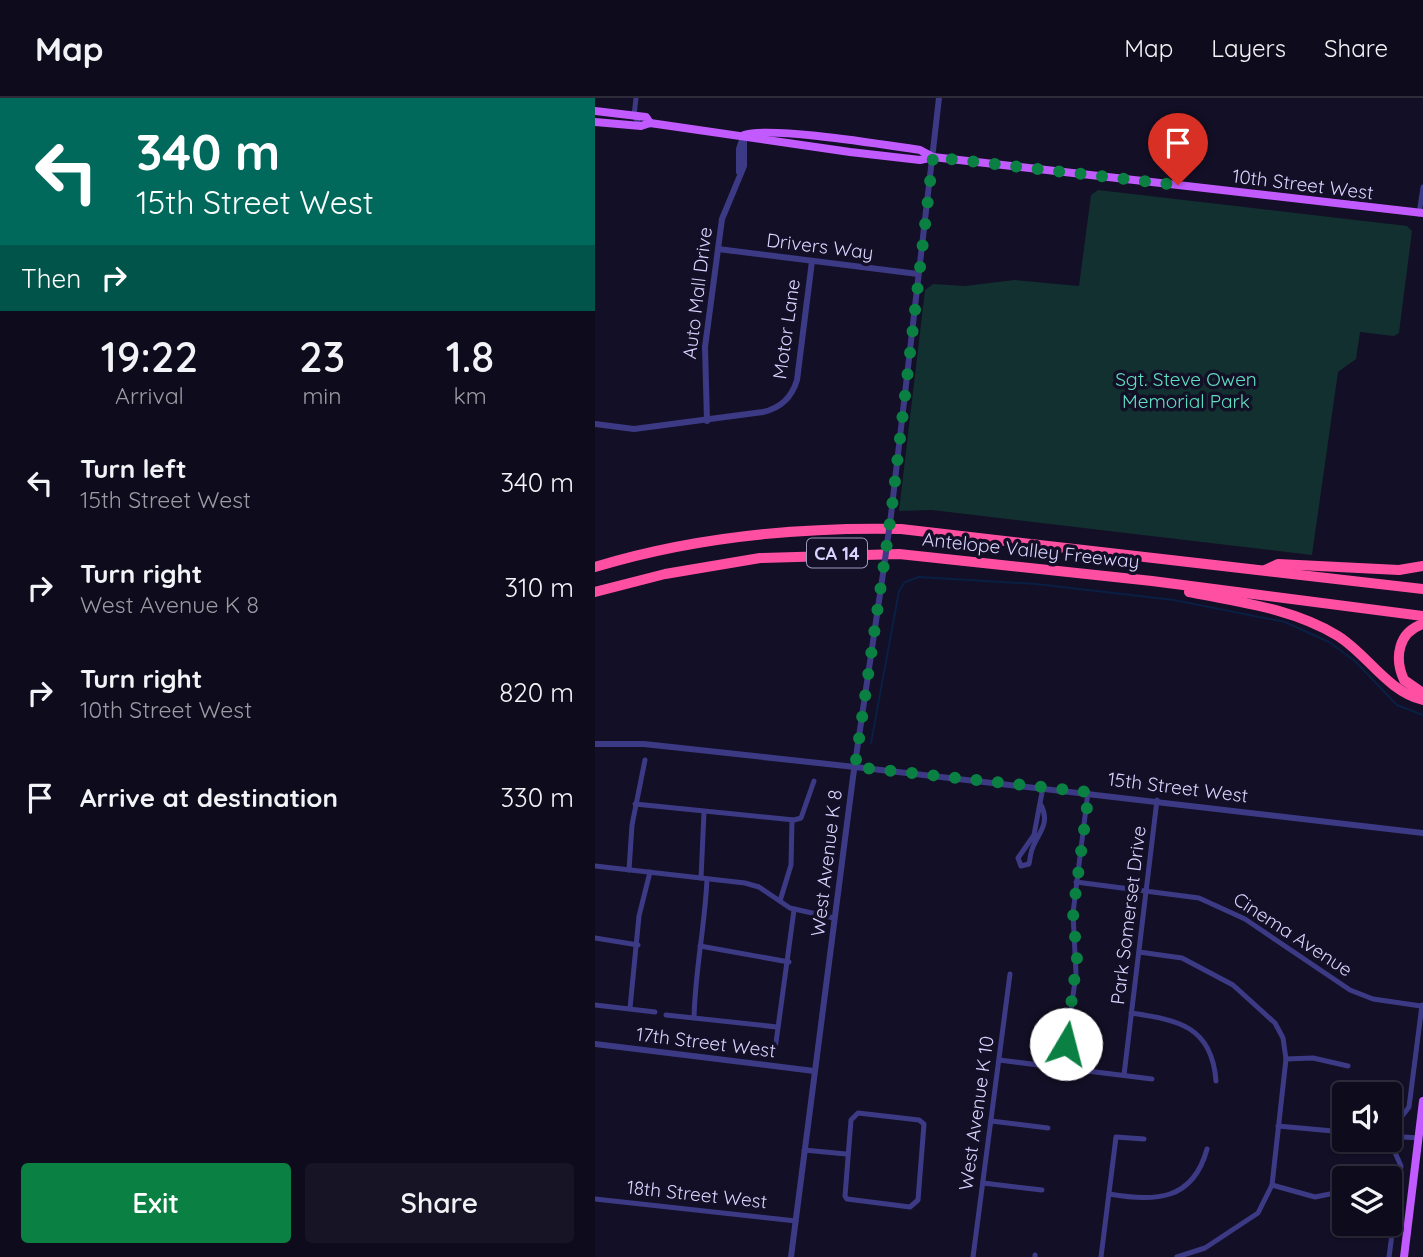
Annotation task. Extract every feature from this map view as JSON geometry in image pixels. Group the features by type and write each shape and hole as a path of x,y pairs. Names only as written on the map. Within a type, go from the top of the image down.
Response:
{"highway":[{"name":"Antelope Valley Freeway","path":"595,567 714,540 859,528 938,532 1423,589"},
{"name":"Antelope Valley Freeway","path":"595,592 716,564 851,553 946,557 1423,616"},
{"path":"1265,570 1277,564 1399,570 1423,566"},
{"path":"1152,581 1262,607 1319,625 1341,638 1394,687 1423,700"},
{"path":"1423,624 1407,635 1398,656 1404,680 1423,693"}],"main road":[{"name":"10th Street West","path":"595,111 646,117 650,123"},
{"path":"595,120 625,121 634,116"},
{"name":"10th Street West","path":"595,120 641,126 650,123 744,135 755,141 919,160 933,157 1422,214"},
{"name":"10th Street West","path":"744,135 756,131 898,147 920,150 933,157"},
{"path":"802,146 815,143 839,146 852,142"},
{"path":"850,152 857,149 898,147"},
{"path":"1404,1257 1423,1101"}],"street":[{"path":"636,98 634,116 641,126"},
{"name":"West Avenue K 8","path":"791,1257 834,918 891,515 939,98"},
{"name":"Auto Mall Drive","path":"707,421 705,347 722,219 739,172 738,157 744,135"},
{"path":"1422,214 1423,187"},
{"name":"Drivers Way","path":"718,249 918,274"},
{"name":"Motor Lane","path":"595,424 634,429 769,411 792,393 797,380 812,261"},
{"name":"15th Street West","path":"595,744 644,744 1089,792 1423,833"},
{"path":"629,870 635,804 645,760"},
{"path":"635,804 792,820 801,818 805,813 814,781"},
{"path":"1041,805 1044,811 1041,836 1031,852 1031,858 1023,867 1018,858 1034,835 1043,788"},
{"path":"1063,1068 1076,967 1073,920 1076,882 1089,792"},
{"name":"Park Somerset Drive","path":"1124,1075 1157,800"},
{"path":"694,1018 704,878 704,812"},
{"path":"780,901 791,865 792,820"},
{"path":"1024,849 1031,852"},
{"path":"595,866 759,887 794,910 834,918"},
{"path":"630,1009 639,916 650,872"},
{"name":"Cinema Avenue","path":"1076,882 1199,898 1221,907 1350,989 1373,999 1422,1005"},
{"path":"775,1050 794,910"},
{"path":"595,938 638,945"},
{"path":"700,946 789,962"},
{"path":"1139,952 1182,958 1233,985 1275,1023 1283,1038 1286,1059 1272,1185 1258,1213 1238,1229 1205,1248 1177,1257"},
{"name":"West Avenue K 10","path":"973,1257 1010,974"},
{"path":"595,1005 655,1012"},
{"path":"1402,1117 1409,1107 1422,1005"},
{"path":"1131,1013 1168,1018 1192,1029 1210,1051 1216,1081"},
{"path":"666,1015 778,1027"},
{"name":"17th Street West","path":"595,1044 814,1071"},
{"path":"1286,1059 1313,1058 1348,1066"},
{"path":"999,1060 1152,1079"},
{"path":"858,1113 919,1120 924,1124 918,1200 910,1207 847,1199 846,1154 853,1115 858,1113"},
{"path":"991,1121 1048,1128"},
{"path":"1279,1126 1332,1131"},
{"path":"1101,1257 1116,1137 1144,1139"},
{"path":"1402,1137 1419,1138"},
{"path":"1109,1194 1154,1199 1180,1189 1202,1168 1207,1149"},
{"path":"804,1150 846,1154"},
{"path":"1389,1257 1401,1166 1395,1152"},
{"path":"983,1183 1042,1191"},
{"path":"1272,1185 1315,1197 1332,1194"},
{"name":"18th Street West","path":"595,1199 796,1221"}],"green space":[{"name":"Sgt. Steve Owen Memorial Park","path":"1098,190 1407,226 1412,231 1399,333 1394,336 1360,332 1356,359 1338,372 1312,555 932,510 899,511 925,290 933,284 965,286 1014,280 1079,286 1091,195"}],"waterway":[{"path":"871,743 899,591 905,582 919,577 1036,584 1174,600 1285,622 1329,642 1355,661 1397,705 1423,715"}],"route":[{"path":"1066,1044 1077,959 1073,913 1089,792 855,767 891,515 933,157 1178,185"}]}
